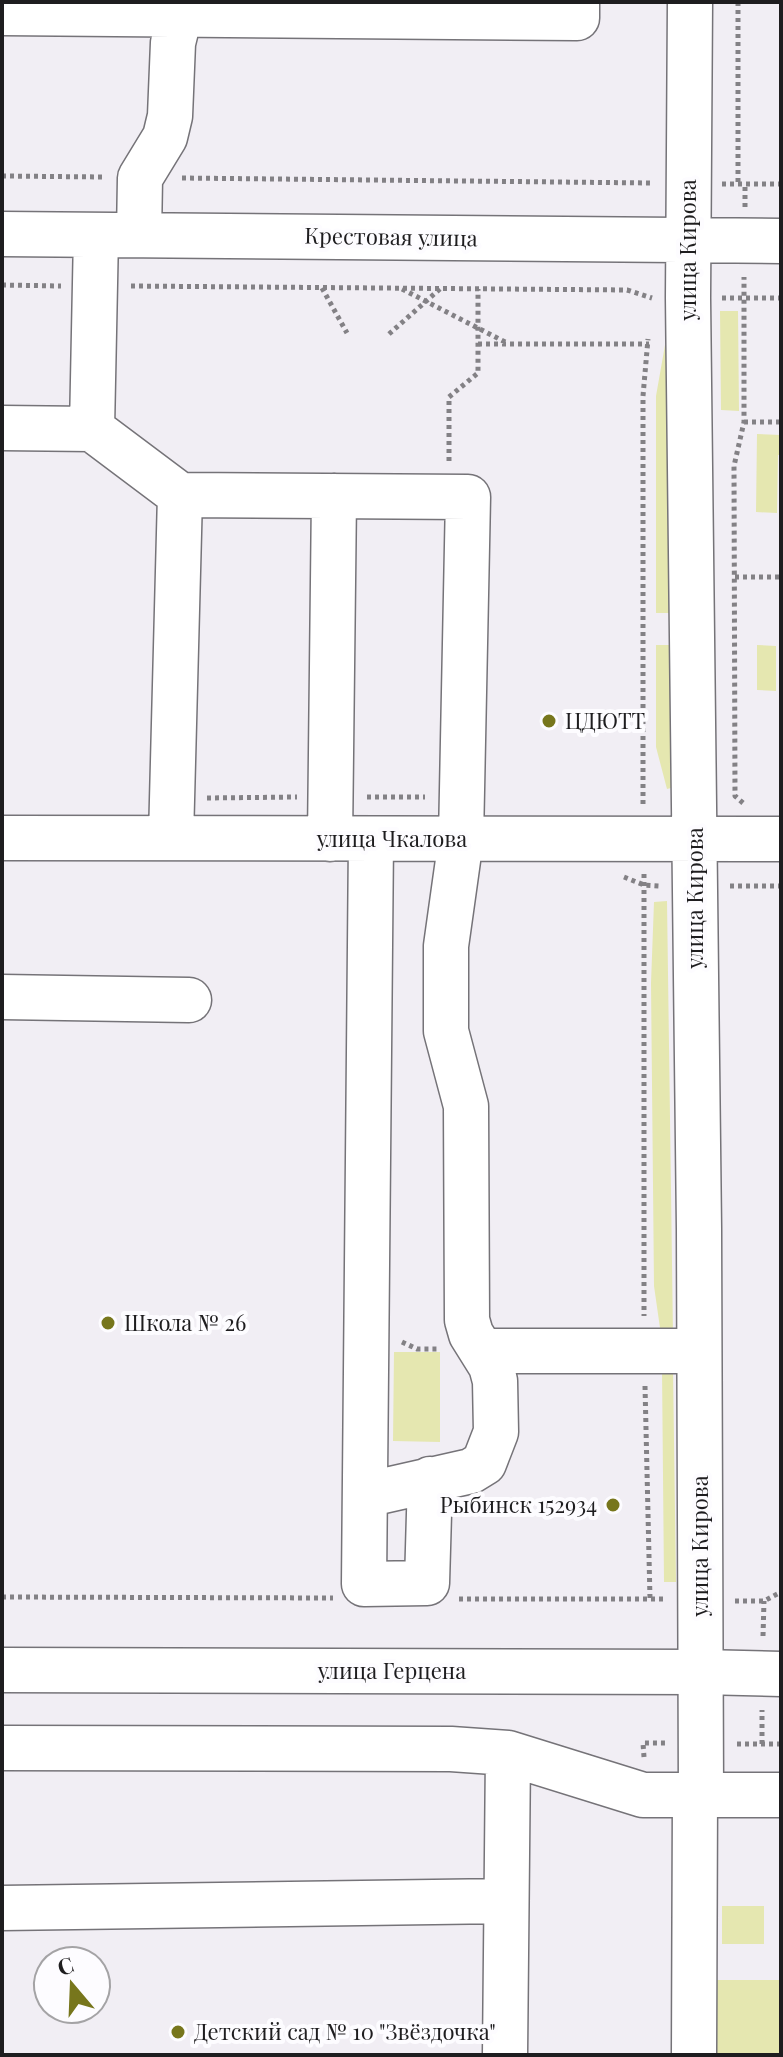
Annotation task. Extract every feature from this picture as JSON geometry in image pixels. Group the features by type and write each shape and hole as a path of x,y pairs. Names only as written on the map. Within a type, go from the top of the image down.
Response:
{"street":[{"path":"2,13 182,8 577,18 577,2"},
{"name":"улица Кирова","path":"690,2 688,298 701,1672 694,2055"},
{"path":"139,235 140,178 165,137 170,116 173,43 182,8"},
{"name":"Крестовая улица","path":"2,234 763,241"},
{"path":"92,429 96,235"},
{"path":"2,428 92,429 180,495 468,497 461,839 446,946 446,1031 466,1106 467,1320 471,1334 491,1366 495,1381 496,1432 484,1463 471,1471 365,1495"},
{"path":"171,838 180,495"},
{"path":"334,496 367,1308 364,1584 427,1583 430,1479"},
{"name":"улица Чкалова","path":"2,838 781,839"},
{"path":"2,997 189,1000"},
{"path":"482,1351 699,1351"},
{"name":"улица Герцена","path":"2,1670 781,1674"},
{"path":"2,1748 436,1749 508,1753 643,1795 781,1795"},
{"path":"505,2055 508,1753"},
{"path":"2,1908 505,1901"}],"path":[{"path":"738,2 742,184 763,241 743,298 744,422 734,466 735,796 744,804 756,804"},
{"path":"2,176 781,184"},
{"path":"2,285 627,290 648,298 781,298"},
{"path":"322,288 347,333"},
{"path":"401,288 508,344"},
{"path":"389,334 441,288"},
{"path":"449,498 449,397 478,373 478,289"},
{"path":"445,1599 650,1599 644,1351 643,840 643,396 649,344 478,344"},
{"path":"744,422 781,422"},
{"path":"735,577 781,577"},
{"path":"643,623 656,623"},
{"path":"643,635 656,634"},
{"path":"746,886 781,886"},
{"path":"367,1308 400,1340 417,1349 482,1351"},
{"path":"764,1601 781,1592"},
{"path":"2,1597 334,1598"}],"green space":[{"path":"720,311 738,311 739,411 721,410"},
{"path":"665,345 672,345 672,613 656,613 656,396"},
{"path":"757,434 781,435 777,513 756,512"},
{"path":"656,645 672,645 671,788 667,789 656,747"},
{"path":"757,645 776,646 776,691 757,690"},
{"path":"667,901 673,1335 661,1335 654,1286 651,983 654,902"},
{"path":"394,1352 440,1352 440,1442 393,1441"},
{"path":"662,1369 673,1369 676,1582 664,1582"},
{"path":"722,1906 764,1906 764,1944 722,1944"},
{"path":"704,1980 781,1980 781,2055 704,2055"}],"place":[{"name":"ЦДЮТТ","path":"549,721"},
{"name":"Школа № 26","path":"108,1323"},
{"name":"Рыбинск 152934","path":"613,1505"},
{"name":"Детский сад № 10 \"Звёздочка\"","path":"178,2032"}]}
